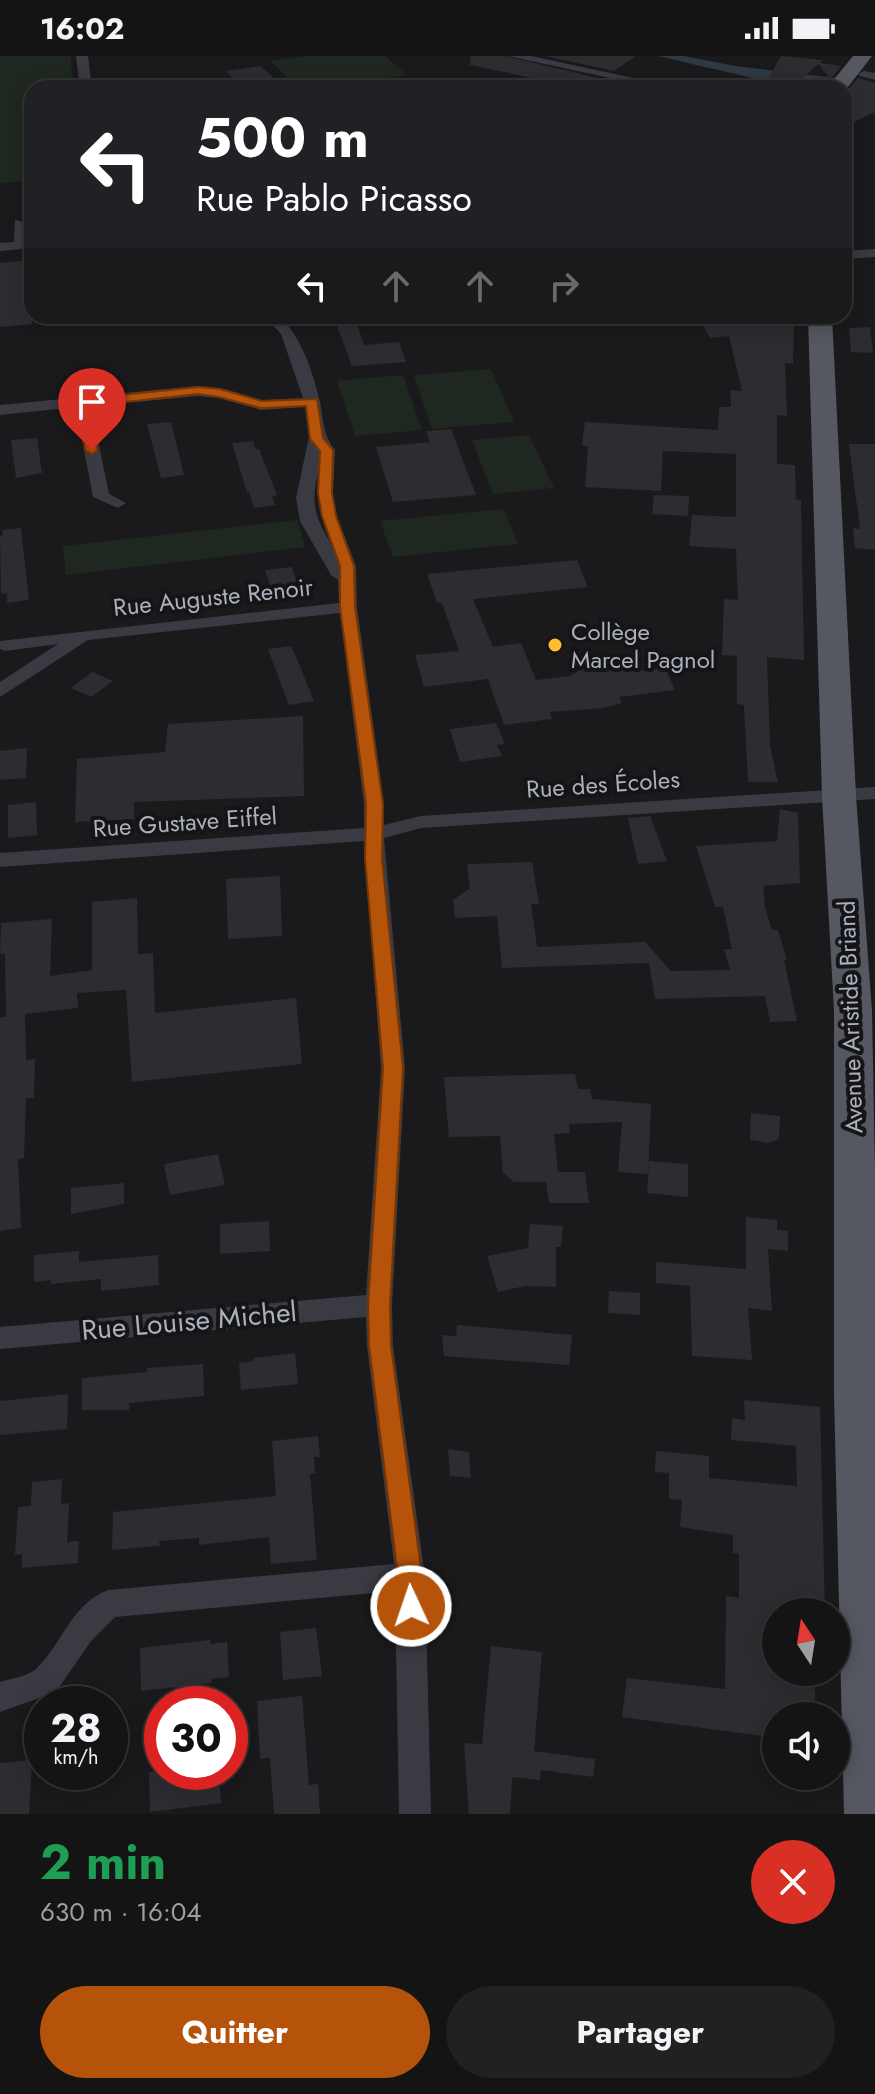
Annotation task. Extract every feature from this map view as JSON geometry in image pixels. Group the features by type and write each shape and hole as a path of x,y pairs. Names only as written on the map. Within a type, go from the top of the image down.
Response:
{"main road":[{"path":"849,80 867,69"},
{"name":"Avenue Aristide Briand","path":"820,324 839,796 853,1011 857,1394 871,1814"}],"street":[{"path":"82,56 85,80"},
{"path":"514,56 634,80"},
{"path":"20,223 24,238"},
{"path":"0,247 24,245"},
{"path":"852,254 875,253"},
{"path":"280,324 288,332 312,402 317,439 311,478 304,498 309,521 347,597 374,804 373,834 393,1068 379,1305 380,1346 410,1576 415,1814"},
{"path":"0,410 198,391 220,393 261,405 312,402"},
{"path":"83,403 101,497 118,503"},
{"name":"Rue Auguste Renoir","path":"3,643 83,635 347,597"},
{"name":"Rue Auguste Renoir","path":"0,691 38,662 83,635"},
{"path":"3,643 38,662"},
{"name":"Rue des Écoles","path":"373,834 421,822 875,793"},
{"name":"Rue Gustave Eiffel","path":"0,860 373,834"},
{"name":"Rue Louise Michel","path":"0,1338 379,1305"},
{"path":"0,1697 45,1682 80,1631 108,1604 410,1576"}],"shaded area":[{"path":"0,56 71,56 72,80 24,80 24,182 0,183"},
{"path":"307,56 385,56 407,75 373,80 290,80 270,61"},
{"path":"658,56 684,56 735,66 836,78 761,80"},
{"path":"491,369 514,422 432,429 414,375"},
{"path":"403,375 422,430 355,436 337,381"},
{"path":"529,435 554,488 493,494 472,440"},
{"path":"504,509 518,544 393,557 380,521"},
{"path":"297,520 305,547 66,575 63,546"}],"building":[{"path":"471,56 505,56 602,79 542,80 470,65"},
{"path":"545,56 636,56 614,71"},
{"path":"781,56 823,60 820,63 841,66 830,80 819,64 800,80 768,80"},
{"path":"261,66 276,80 235,80 226,71"},
{"path":"858,78 875,83 875,112 852,123 852,85"},
{"path":"24,261 24,324 32,324 0,327 0,263"},
{"path":"336,324 357,324 364,345 399,342 406,362 352,366"},
{"path":"702,324 794,324 793,364 785,363 787,416 777,415 777,464 795,465 796,499 801,500 804,660 767,657 770,746 778,782 748,782 744,705 737,704 737,656 722,655 724,599 738,600 736,549 689,546 692,515 736,517 736,454 663,451 661,491 585,487 588,446 582,446 585,422 718,430 719,407 731,407 730,390 742,391 729,336 710,338"},
{"path":"870,327 873,353 851,352 849,328"},
{"path":"171,422 184,475 161,478 147,424"},
{"path":"451,429 476,495 393,502 376,447 430,442 426,431"},
{"path":"37,438 42,473 16,478 11,440"},
{"path":"253,441 277,495 272,496 275,505 254,508 247,492 232,443"},
{"path":"849,444 875,444 875,550 855,548 853,528 860,529"},
{"path":"654,495 689,496 688,516 652,514"},
{"path":"21,528 29,600 7,603 7,593 1,594 0,536 3,535 2,530"},
{"path":"577,560 588,587 473,599 493,647 521,643 536,680 570,676 581,669 638,662 643,671 665,668 675,690 619,697 622,703 603,708 550,712 552,719 504,725 488,679 424,687 415,655 459,651 442,603 437,603 427,574"},
{"path":"292,567 300,593 274,597 265,570"},
{"path":"291,646 314,701 289,705 268,649"},
{"path":"92,672 113,681 91,697 71,688"},
{"path":"303,716 304,796 134,802 134,819 75,822 77,759 165,752 168,724"},
{"path":"496,723 505,744 497,745 502,756 460,762 450,729"},
{"path":"27,748 26,778 0,780 0,751"},
{"path":"36,802 37,835 8,838 8,805"},
{"path":"780,809 798,813 800,883 763,886 772,930 778,930 787,960 784,960 797,1021 770,1022 765,996 655,999 649,963 502,968 497,916 455,918 453,900 470,888 467,864 532,862 539,904 531,904 537,947 645,942 671,971 730,970 724,949 732,949 723,907 715,907 696,846 777,841"},
{"path":"650,816 667,861 638,864 628,818"},
{"path":"280,876 282,936 228,939 226,879"},
{"path":"137,898 138,954 153,953 155,1013 296,998 302,1064 132,1082 126,990 77,993 78,1008 25,1014 26,1060 35,1059 34,1098 26,1098 24,1158 18,1159 21,1228 0,1231 0,1017 6,1017 5,954 0,954 1,923 52,919 50,976 92,970 92,902"},
{"path":"575,1074 578,1089 590,1089 592,1099 651,1104 648,1174 618,1172 622,1122 569,1124 570,1133 554,1134 558,1172 585,1172 589,1203 549,1203 546,1182 514,1182 503,1173 500,1136 449,1137 444,1077"},
{"path":"751,1113 780,1116 779,1139 769,1143 750,1140"},
{"path":"218,1154 225,1185 170,1195 164,1164"},
{"path":"649,1161 688,1164 688,1197 647,1193"},
{"path":"124,1183 124,1204 71,1214 71,1188"},
{"path":"746,1217 777,1220 777,1230 788,1231 788,1251 768,1249 772,1311 748,1308 752,1360 692,1356 690,1286 656,1283 656,1262 746,1269"},
{"path":"269,1221 270,1251 220,1254 220,1224"},
{"path":"530,1224 563,1226 561,1247 556,1247 556,1287 525,1286 498,1292 487,1256 528,1248"},
{"path":"79,1251 79,1262 158,1255 159,1285 101,1291 101,1279 51,1284 51,1280 34,1282 34,1255"},
{"path":"609,1291 640,1293 640,1315 608,1313"},
{"path":"457,1325 572,1335 569,1365 444,1356 442,1335 456,1336"},
{"path":"295,1353 298,1384 241,1390 239,1363"},
{"path":"203,1364 204,1396 129,1403 129,1410 82,1410 82,1378 147,1372 147,1368"},
{"path":"68,1394 67,1429 0,1435 0,1401"},
{"path":"744,1400 820,1407 825,1598 762,1598 762,1686 815,1686 815,1702 762,1702 762,1736 622,1717 627,1678 725,1689 726,1596 739,1598 739,1554 733,1553 733,1535 680,1527 682,1500 669,1499 669,1473 655,1472 656,1451 709,1456 709,1478 797,1486 796,1446 731,1440 732,1418 745,1420"},
{"path":"318,1436 320,1457 314,1457 315,1473 310,1474 317,1560 271,1564 269,1537 199,1545 199,1538 159,1541 160,1546 112,1550 113,1512 276,1496 272,1441"},
{"path":"448,1449 469,1452 471,1478 450,1476"},
{"path":"62,1479 61,1504 69,1503 67,1542 79,1541 78,1563 22,1568 22,1554 15,1555 18,1507 31,1506 32,1482"},
{"path":"316,1628 322,1676 283,1680 280,1632"},
{"path":"210,1640 210,1644 227,1642 229,1677 211,1679 212,1683 185,1686 144,1686 141,1691 140,1648"},
{"path":"491,1646 542,1652 534,1751 595,1759 593,1777 541,1770 540,1780 512,1777 510,1814 469,1814 464,1743 482,1744"},
{"path":"302,1696 309,1785 318,1784 320,1814 274,1814 270,1758 260,1759 257,1701"},
{"path":"24,1761 24,1790 30,1790 29,1814 0,1814 0,1763"},
{"path":"149,1790 220,1790 221,1803 150,1812"}],"place":[{"name":"Collège Marcel Pagnol","path":"555,645"}],"route":[{"path":"92,450 83,403 198,391 220,393 261,405 312,402 317,439 327,450 325,493 329,516 347,566 348,607 374,804 374,859 393,1068 379,1305 380,1346 410,1576 411,1606"}]}
